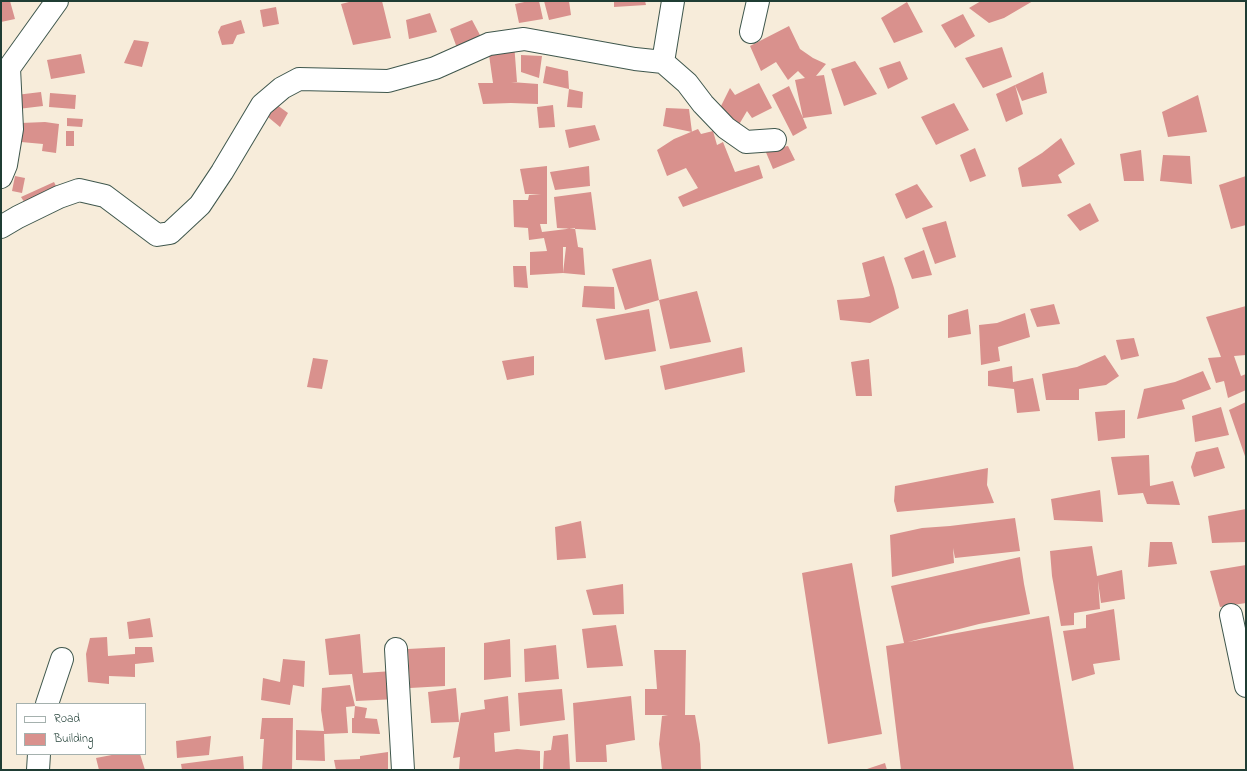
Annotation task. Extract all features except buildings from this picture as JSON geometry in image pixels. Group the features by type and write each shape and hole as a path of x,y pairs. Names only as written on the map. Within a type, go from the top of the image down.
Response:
{"street":[{"path":"1,177 6,165 12,129 9,68 57,1"},
{"path":"663,62 673,1"},
{"path":"751,32 758,1"},
{"path":"1,227 59,197 79,190 105,196 158,235 170,233 200,205 222,172 262,105 282,88 299,79 388,81 435,68 489,44 524,39 635,59 663,62 688,82 703,104 726,128 746,142 775,140"},
{"path":"1231,615 1246,686"},
{"path":"396,649 403,770"},
{"path":"47,703 62,659"},
{"path":"38,770 40,755"}]}
